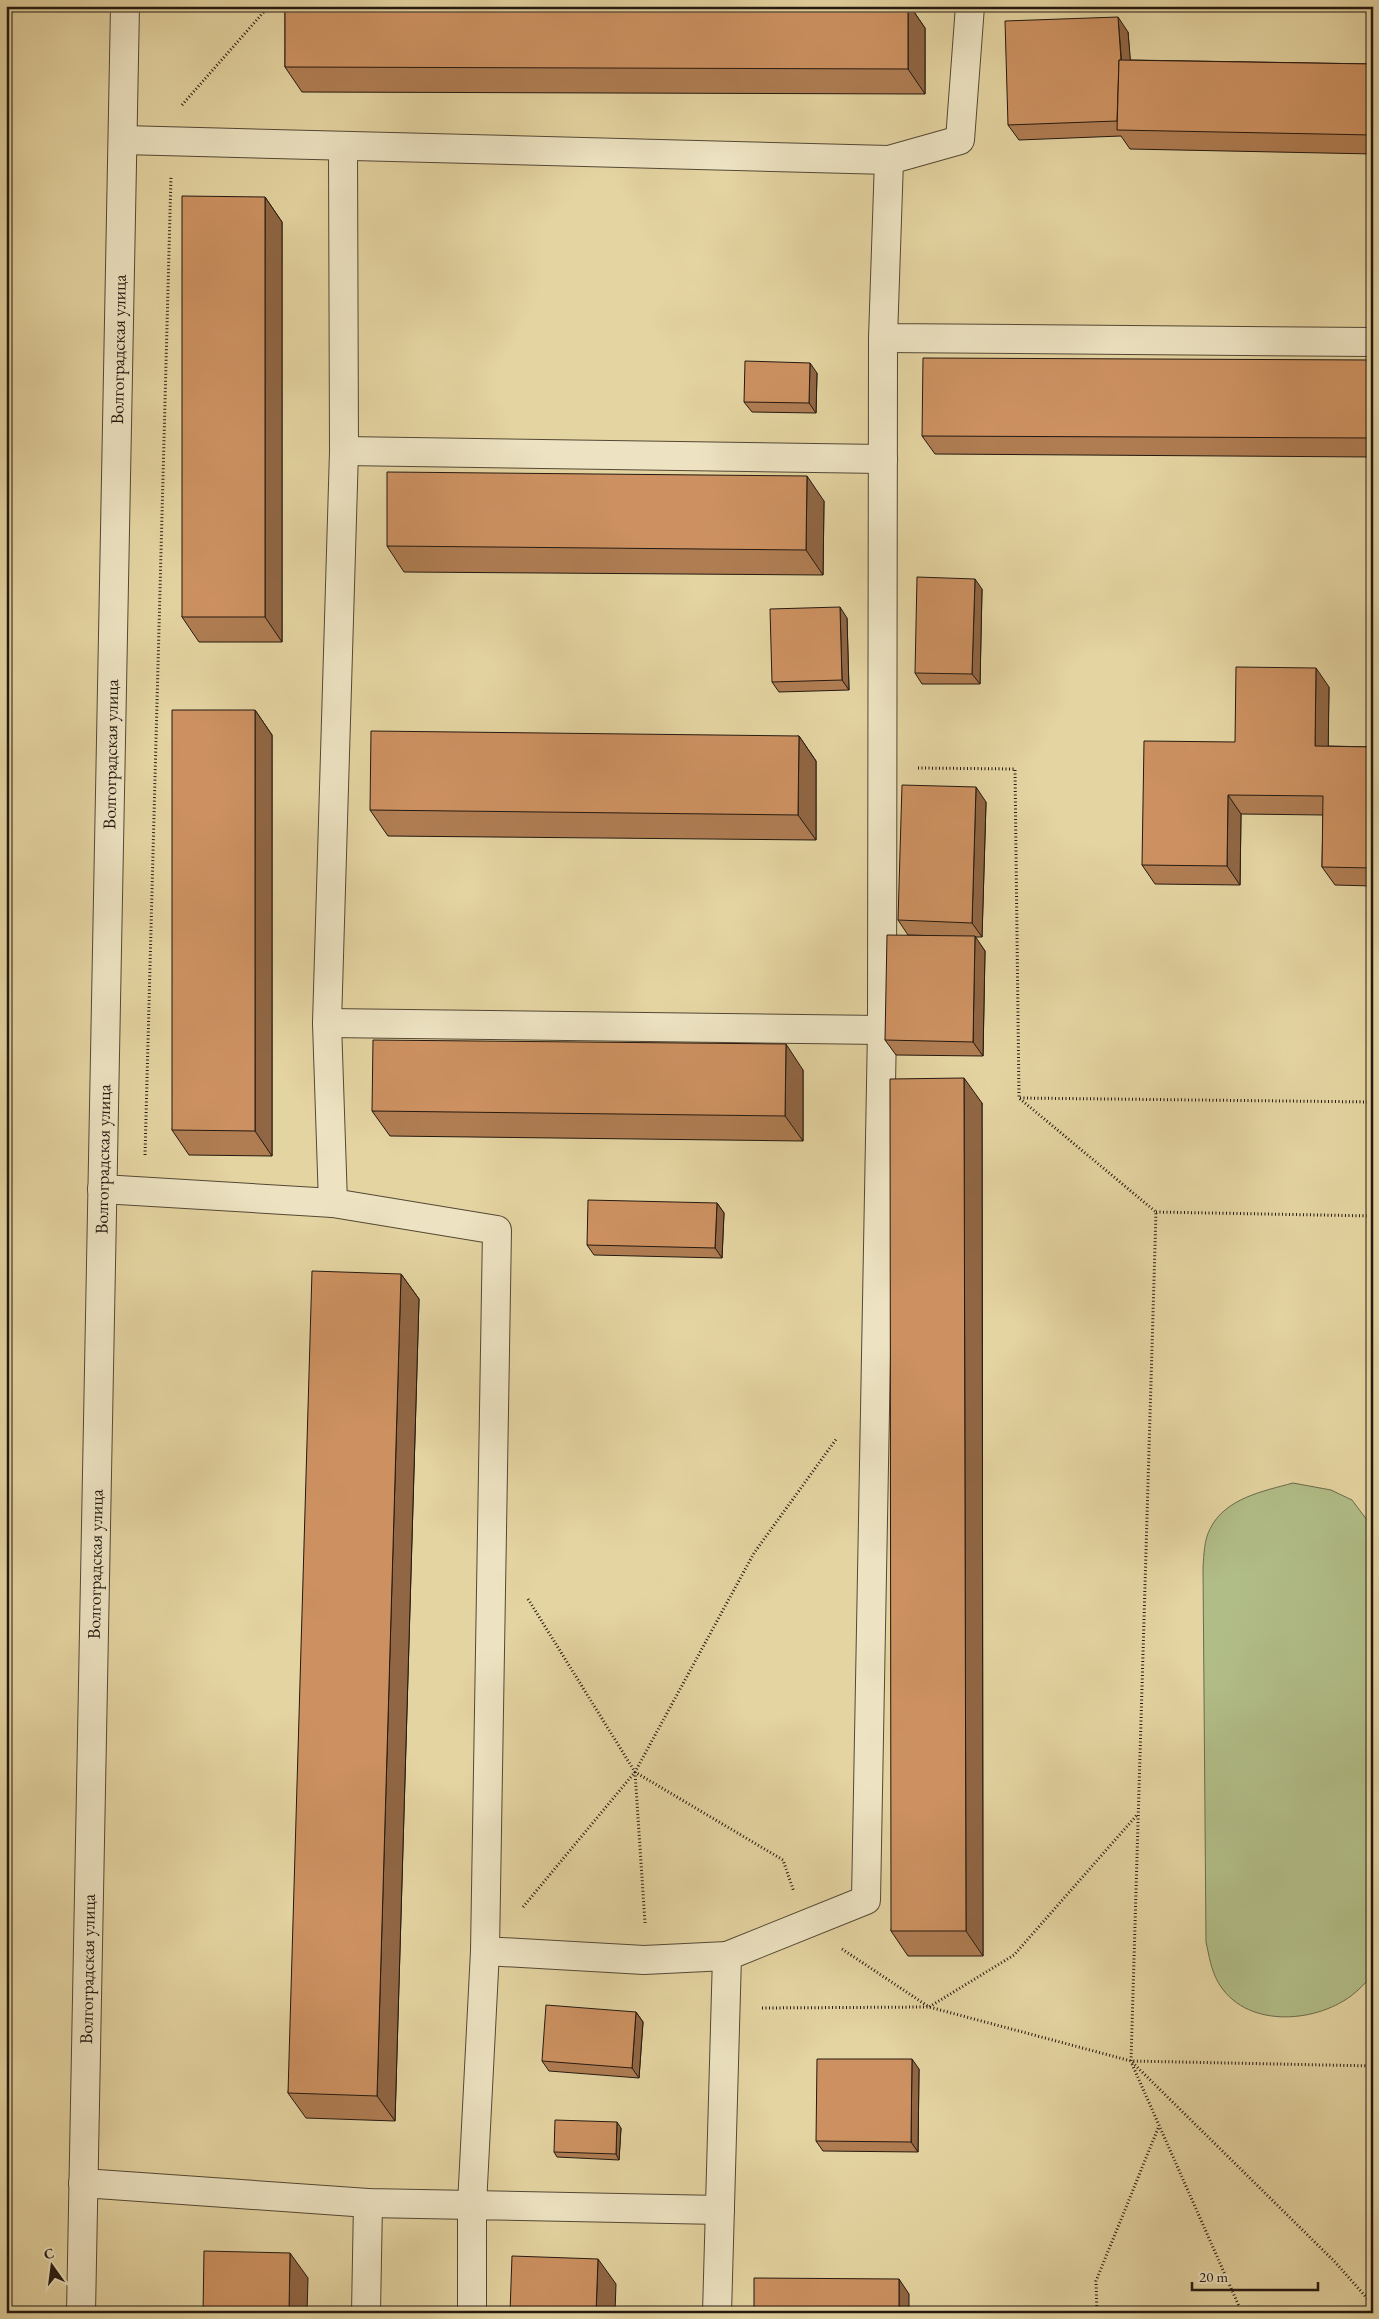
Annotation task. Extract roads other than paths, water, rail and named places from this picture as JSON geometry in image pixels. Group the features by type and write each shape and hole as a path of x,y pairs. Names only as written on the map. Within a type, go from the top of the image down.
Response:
{"street":[{"name":"Волгоградская улица","path":"81,2313 125,6"},
{"path":"123,140 889,160 960,140 970,6"},
{"path":"334,1203 328,1023 344,451 343,147"},
{"path":"485,1951 644,1960 727,1956 866,1900 882,1030 883,338 889,160"},
{"path":"883,338 1373,342"},
{"path":"344,451 883,460"},
{"path":"328,1023 882,1030"},
{"path":"102,1188 334,1203 497,1230 485,1951 472,2205 472,2313"},
{"path":"717,2313 727,1956"},
{"path":"83,2183 368,2203 720,2210"},
{"path":"366,2313 368,2203"}]}
